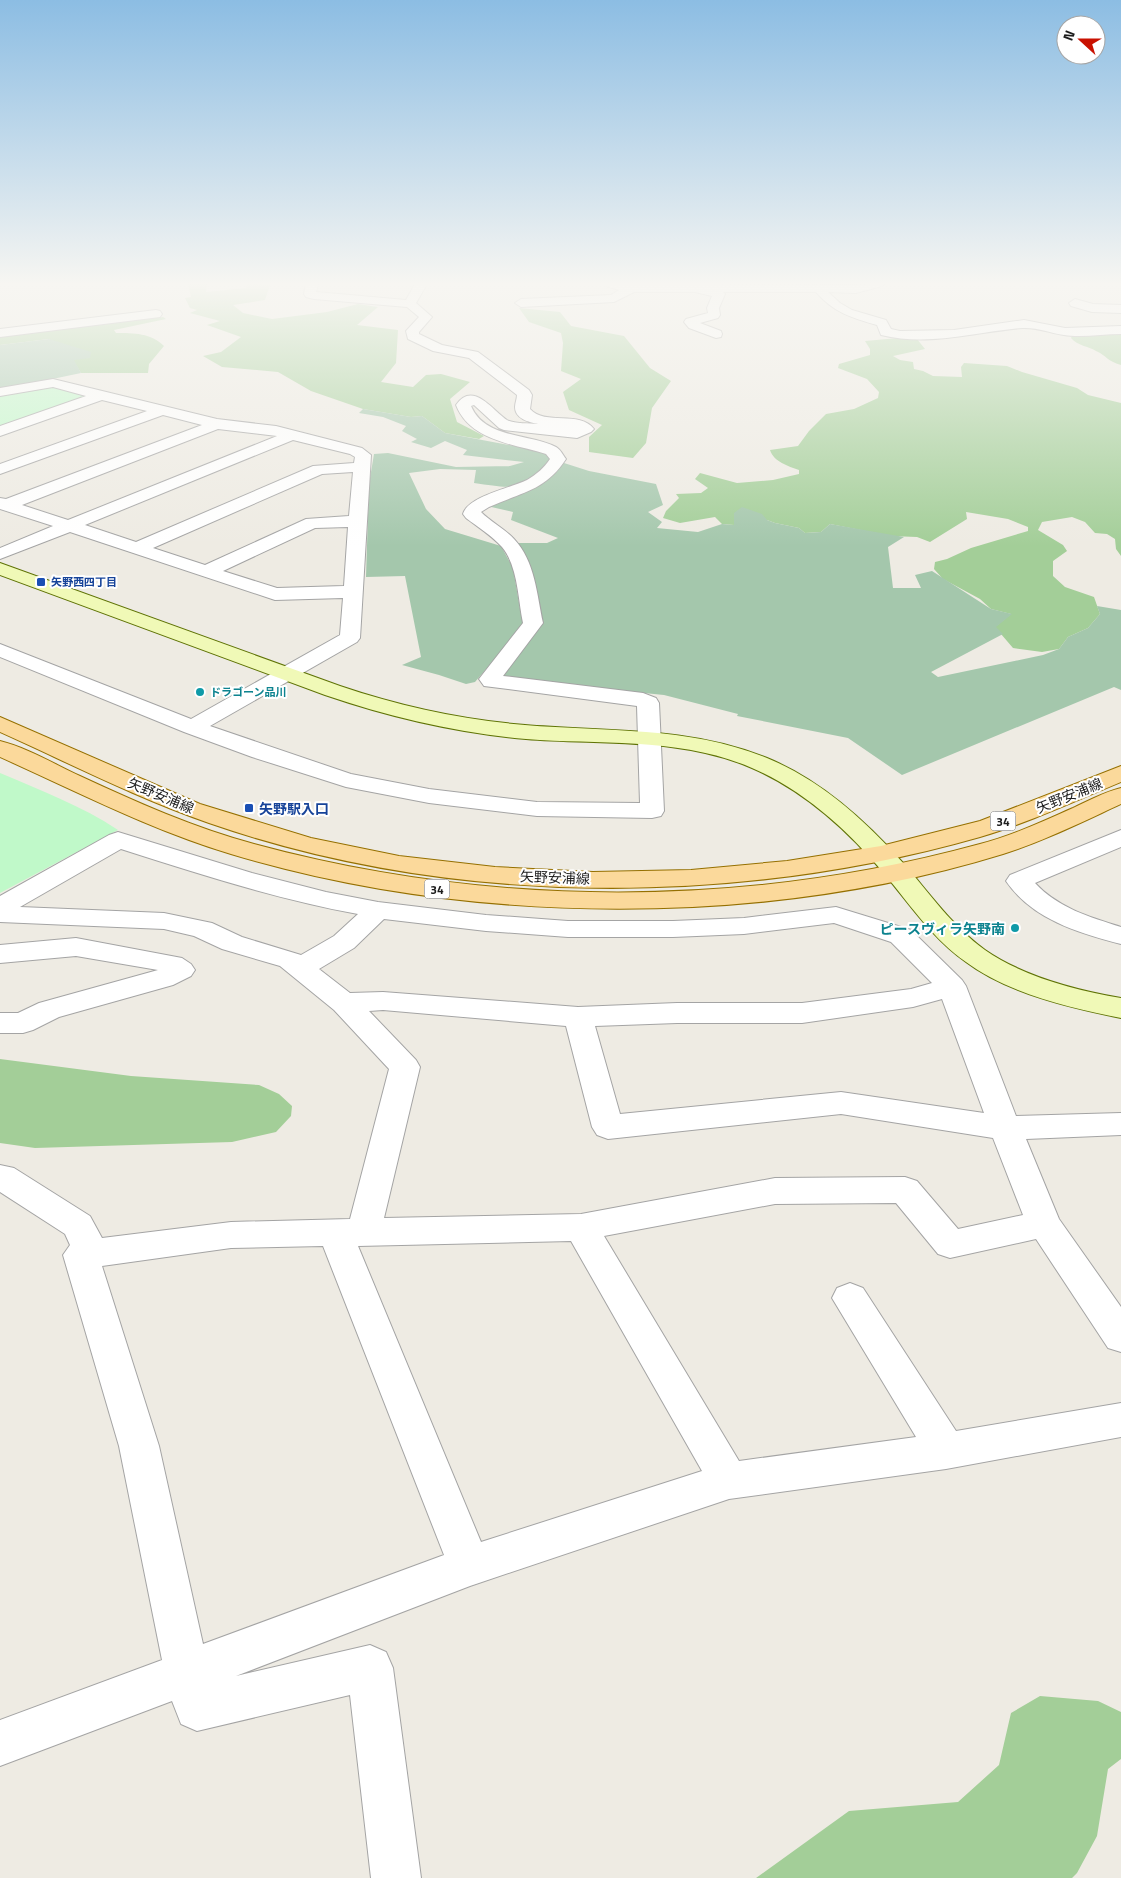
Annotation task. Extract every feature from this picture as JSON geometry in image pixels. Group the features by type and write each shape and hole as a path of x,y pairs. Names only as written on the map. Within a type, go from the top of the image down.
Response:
{"main road":[{"name":"矢野安浦線","path":"0,724 182,805 221,820 308,845 406,863 510,875 638,879 728,875 955,859 1034,834 1121,795"},
{"name":"矢野安浦線","path":"0,748 159,820 199,836 291,862 394,883 505,895 630,899 697,897 782,890 888,863 1011,818 1121,773"}],"street":[{"path":"0,650 192,727 260,752 346,780 429,796 537,809 652,811 648,702 492,681 490,678 533,623 518,559 512,548 492,528 472,514 473,510 536,482 548,474 558,459 552,451 489,432 465,414 462,405 470,401 479,402 498,421 511,426 567,433 578,433 586,429 579,425 530,417 522,408 526,398 524,393 495,372"},
{"path":"0,392 53,382 216,424 276,431 356,451 363,455 350,638 192,727"},
{"path":"0,431 101,395"},
{"path":"0,468 160,410"},
{"path":"3,504 216,424"},
{"path":"0,554 292,435"},
{"path":"137,548 319,469 362,467"},
{"path":"3,504 274,594 352,592"},
{"path":"208,571 312,523 357,521"},
{"path":"0,569 369,702 456,722 526,732 648,738 708,746 743,756 804,785 820,796 888,863 937,921 977,958 1000,971 1029,982 1107,1006 1121,1008"},
{"path":"1121,838 1018,881 1036,900 1066,918 1121,936"},
{"path":"0,907 118,840 243,879 325,900 378,910 486,923 568,929 673,929 744,926 836,915 901,936 952,986 1005,1128 1044,1224 1121,1337"},
{"path":"300,968 344,942 378,910"},
{"path":"0,914 164,921 202,929 232,943 290,960 344,1003 405,1067 350,1231 470,1566"},
{"path":"0,937 112,933 232,943"},
{"path":"0,954 76,947 172,964 181,970 163,979 49,1010 23,1023 0,1023"},
{"path":"344,1003 382,1001 578,1017 677,1013 802,1013 913,998 952,986"},
{"path":"578,1017 608,1127 841,1103 1005,1128 1121,1124"},
{"path":"2,1177 78,1225 92,1253"},
{"path":"396,1878 370,1668 197,1708 187,1674 139,1446 81,1255 231,1235 582,1227 775,1192 905,1190 950,1244 1044,1224"},
{"path":"582,1227 729,1481"},
{"path":"850,1298 946,1450"},
{"path":"0,1743 470,1566 729,1481 946,1450 1121,1420"}],"green space":[{"path":"0,372 81,373 0,390"},
{"path":"80,372 148,372 148,373"},
{"path":"274,372 389,372 381,382 413,387 426,375 441,374 470,382 450,399 457,422 484,436 479,439 445,433 422,416 411,417 363,409 311,391 278,372"},
{"path":"563,372 656,372 671,381 652,408 646,443 633,458 589,452 589,437 602,425 569,410 563,392 581,379"},
{"path":"848,372 924,372 933,376 962,377 961,372 1021,372 1077,388 1088,395 1121,403 1121,556 1116,549 1115,539 1107,534 1095,533 1085,522 1072,517 1042,522 1038,530 1063,545 1067,551 1053,561 1053,576 1065,587 1094,597 1100,614 1088,628 1068,637 1059,649 1042,652 1013,648 995,627 1011,614 991,609 980,599 943,579 934,569 935,562 947,559 971,548 1028,531 1028,527 1008,519 966,512 967,519 930,542 917,537 891,536 830,524 821,532 805,533 799,528 767,520 734,525 722,524 715,517 680,523 663,518 666,511 679,498 676,494 701,493 708,488 695,479 700,473 737,483 773,480 799,474 799,470 778,461 770,450 798,446 809,431 826,414 854,409 878,398 879,392 867,379"},
{"path":"54,387 87,395 86,398 0,428 0,395"},
{"path":"363,409 411,417 422,416 445,433 536,450 549,456 549,463 540,473 523,484 507,487 474,483 476,470 440,469 409,473 426,509 445,529 501,546 513,568 523,626 475,682 466,684 402,665 421,657 405,576 366,577 369,484 374,454 388,453 456,467 510,466 524,462 463,455 467,450 445,441 431,448 411,442 417,439 402,431 406,426 383,417 359,413"},
{"path":"564,463 589,471 656,484 663,505 648,512 662,522 657,528 698,532 722,524 734,525 734,513 742,507 762,514 767,520 799,528 805,533 821,532 830,524 904,537 888,547 893,588 921,588 915,575 932,571 991,609 1012,614 996,627 1003,634 931,672 938,677 1043,655 1059,649 1068,637 1088,628 1100,614 1097,606 1121,610 1121,690 1114,687 902,775 848,738 737,716 738,714 664,695 504,679 499,675 536,626 528,571 518,543 547,543 558,538 511,520 513,512 487,506 538,484"},
{"path":"0,773 75,806 118,830 0,893"},
{"path":"0,1059 131,1076 259,1085 279,1094 292,1106 291,1116 276,1132 232,1142 35,1148 0,1143"},
{"path":"1040,1696 1098,1701 1121,1712 1121,1759 1108,1769 1097,1836 1077,1873 1072,1878 756,1878 849,1811 958,1802 999,1765 1011,1713"}],"place":[{"name":"矢野西四丁目","path":"41,582"},
{"name":"ドラゴーン品川","path":"200,692"},
{"name":"矢野駅入口","path":"249,808"},
{"name":"ピースヴィラ矢野南","path":"1015,928"}]}
